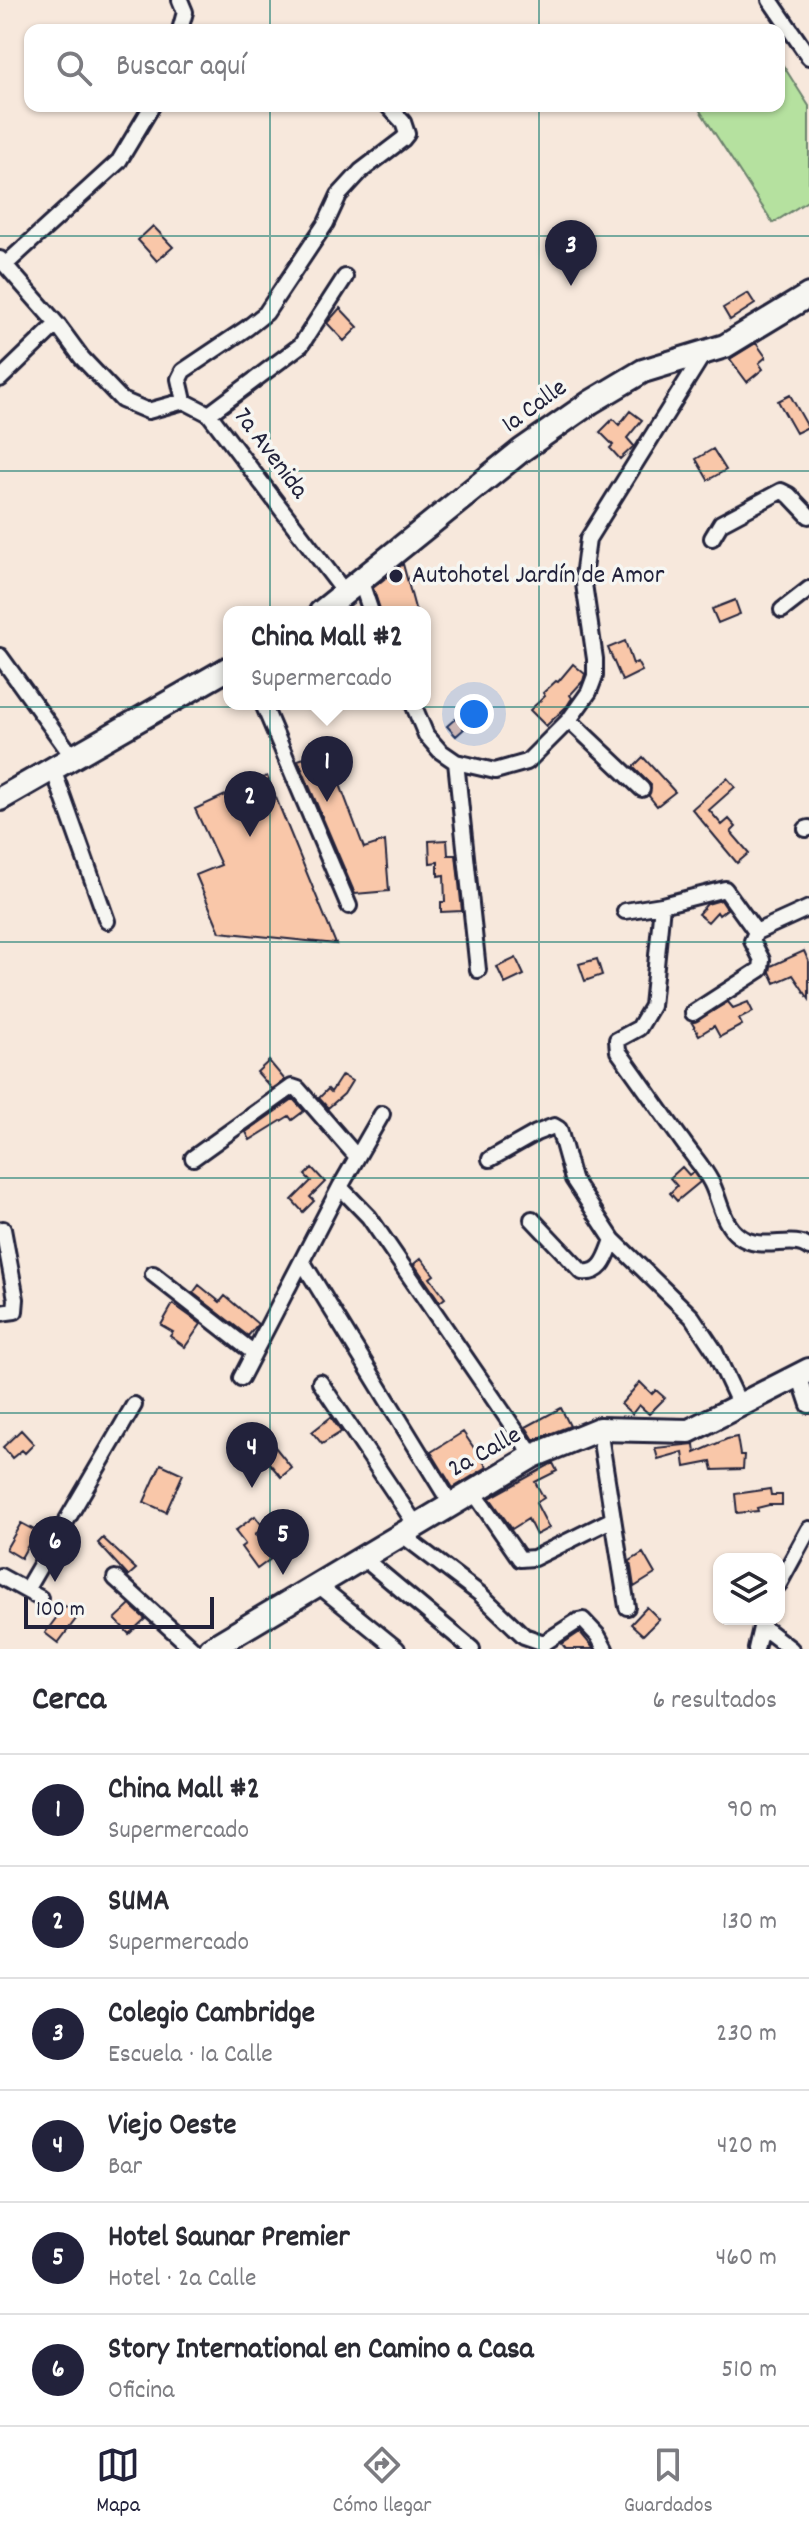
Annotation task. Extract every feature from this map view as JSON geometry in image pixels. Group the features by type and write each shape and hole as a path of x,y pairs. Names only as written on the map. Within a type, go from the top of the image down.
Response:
{"main road":[{"name":"1a Calle","path":"332,606 522,450 591,402 643,371 725,346 809,295"},
{"path":"2,794 53,769 223,671"},
{"name":"2a Calle","path":"210,1649 533,1456 599,1429 689,1431 804,1373"}],"street":[{"path":"180,0 185,12 182,24"},
{"path":"770,0 809,57"},
{"path":"148,112 119,161 2,262 57,324 82,358 122,400 148,411 184,401 179,379 183,371 266,313 326,223 339,195 361,171 407,134 403,122 394,112"},
{"path":"209,414 301,345 345,277"},
{"path":"0,379 57,324"},
{"path":"416,710 426,735 440,751 456,762 495,771 527,762 569,720 589,692 595,676 583,577 588,539 704,353"},
{"name":"7a Avenida","path":"184,401 209,414 367,606"},
{"path":"712,538 721,523 781,491 809,516"},
{"path":"782,610 809,589"},
{"path":"0,656 72,756"},
{"path":"266,710 349,906"},
{"path":"569,720 642,789"},
{"path":"456,762 478,970"},
{"path":"53,769 107,921"},
{"path":"625,911 725,889 756,932"},
{"path":"662,905 652,1006 639,1028 617,1040 618,1051 712,1183 725,1218 735,1234 752,1243 773,1245 792,1242 805,1244 809,1248"},
{"path":"693,1013 761,969 762,960 752,941 756,932 809,908"},
{"path":"193,1158 292,1087 298,1089 357,1157"},
{"path":"241,1378 340,1187 382,1114"},
{"path":"490,1159 536,1133 554,1126 559,1129 573,1179 613,1240 692,1317 714,1350 740,1405"},
{"path":"340,1187 369,1217 533,1456"},
{"path":"532,1219 582,1272 588,1273 602,1266 613,1240"},
{"path":"0,1313 15,1311 16,1299 3,1229"},
{"path":"302,1261 451,1504"},
{"path":"153,1274 254,1353"},
{"path":"804,1373 809,1405"},
{"path":"320,1382 409,1530 524,1636 544,1643 583,1620 605,1649"},
{"path":"26,1590 134,1405"},
{"path":"599,1429 627,1607"},
{"path":"473,1491 520,1559 534,1558 613,1519"},
{"path":"785,1574 808,1537"},
{"path":"362,1557 472,1649"},
{"path":"0,1576 40,1598"},
{"path":"115,1578 193,1649"},
{"path":"317,1584 397,1649"},
{"path":"756,1649 761,1625"},
{"path":"765,1625 791,1649"}],"green space":[{"path":"785,68 809,106 809,200 773,223 701,112 785,112"}],"building":[{"path":"153,226 173,247 157,261 138,240"},
{"path":"748,293 755,304 730,320 723,308"},
{"path":"340,308 358,327 344,341 327,323"},
{"path":"756,343 766,357 759,363 763,369 747,382 730,359"},
{"path":"790,395 808,427 796,433 778,401"},
{"path":"630,411 642,420 627,438 634,446 620,459 610,448 613,445 600,432 613,419 619,425"},
{"path":"713,449 726,470 708,480 696,459"},
{"name":"Autohotel Jardín de Amor","path":"403,564 414,606 379,606 373,588"},
{"path":"735,600 740,614 718,623 712,609"},
{"path":"625,641 633,664 637,662 642,671 622,681 608,648"},
{"path":"573,664 585,674 583,681 570,695 572,698 567,706 546,726 530,710"},
{"path":"471,705 479,715 456,736 447,726"},
{"path":"327,750 364,848 385,841 389,891 355,894 298,760"},
{"path":"643,757 675,792 657,806 649,796 651,785 633,767"},
{"path":"267,776 336,944 220,932 196,875 221,865 195,809"},
{"path":"727,778 735,787 709,810 722,825 729,819 736,827 731,832 749,853 737,863 692,809"},
{"path":"447,840 448,855 456,855 462,911 441,912 441,902 445,902 444,875 438,876 438,862 430,863 429,841"},
{"path":"721,900 727,909 719,915 717,912 708,922 698,914 707,904"},
{"path":"804,951 809,962 809,999 793,975 775,983 770,972 771,966"},
{"path":"516,958 524,975 505,984 497,967"},
{"path":"597,959 602,975 585,981 579,964"},
{"path":"728,1002 733,1008 748,1002 753,1012 739,1019 742,1025 720,1037 714,1026 699,1035 692,1023"},
{"path":"269,1061 285,1080 272,1089 257,1072"},
{"path":"342,1075 352,1081 344,1094 328,1108 319,1098 328,1089 331,1092"},
{"path":"293,1099 304,1111 292,1120 289,1116 250,1140 246,1132"},
{"path":"682,1167 689,1175 693,1172 700,1182 677,1201 670,1193 677,1186 670,1178"},
{"path":"312,1168 325,1182 310,1197 314,1201 303,1212 292,1200 311,1181 305,1175"},
{"path":"421,1258 434,1275 430,1278 445,1298 440,1302 414,1264"},
{"path":"199,1285 220,1302 225,1296 258,1324 248,1336 193,1293"},
{"path":"173,1304 201,1324 185,1347 170,1336 173,1332 161,1325"},
{"path":"640,1382 652,1394 656,1390 665,1398 649,1414 639,1405 632,1414 621,1404"},
{"path":"561,1408 570,1426 534,1440 526,1427"},
{"path":"331,1417 341,1432 322,1444 312,1432"},
{"path":"21,1430 34,1444 25,1453 22,1450 12,1458 3,1447"},
{"path":"463,1432 487,1467 453,1488 431,1452"},
{"path":"737,1437 740,1455 744,1455 743,1469 713,1470 711,1462 685,1467 683,1452 658,1459 655,1448 694,1444 695,1453"},
{"path":"275,1447 292,1468 281,1477 264,1457"},
{"path":"553,1463 557,1471 535,1482 544,1498 536,1503 549,1528 536,1535 528,1519 512,1529 490,1498"},
{"path":"161,1464 183,1474 166,1512 144,1502"},
{"path":"770,1489 771,1495 782,1495 782,1505 737,1513 735,1494"},
{"path":"255,1516 264,1528 255,1534 272,1558 257,1569 241,1547 245,1544 235,1531"},
{"path":"21,1523 36,1531 21,1558 6,1549"},
{"path":"103,1538 136,1569 128,1576 98,1543"},
{"path":"643,1553 655,1574 634,1587 630,1561"},
{"path":"130,1605 145,1619 129,1634 115,1619"},
{"path":"65,1606 79,1615 58,1643 45,1633"},
{"path":"647,1607 659,1619 643,1635 631,1624"},
{"path":"580,1632 594,1649 566,1649 562,1644"}],"place":[{"name":"Colegio Cambridge","path":"571,286"},
{"name":"Autohotel Jardín de Amor","path":"396,576"},
{"name":"China Mall #2","path":"327,802"},
{"name":"SUMA","path":"250,837"},
{"name":"Viejo Oeste","path":"252,1488"},
{"name":"Hotel Saunar Premier","path":"283,1575"},
{"name":"Story International en Camino a Casa","path":"55,1582"}]}
